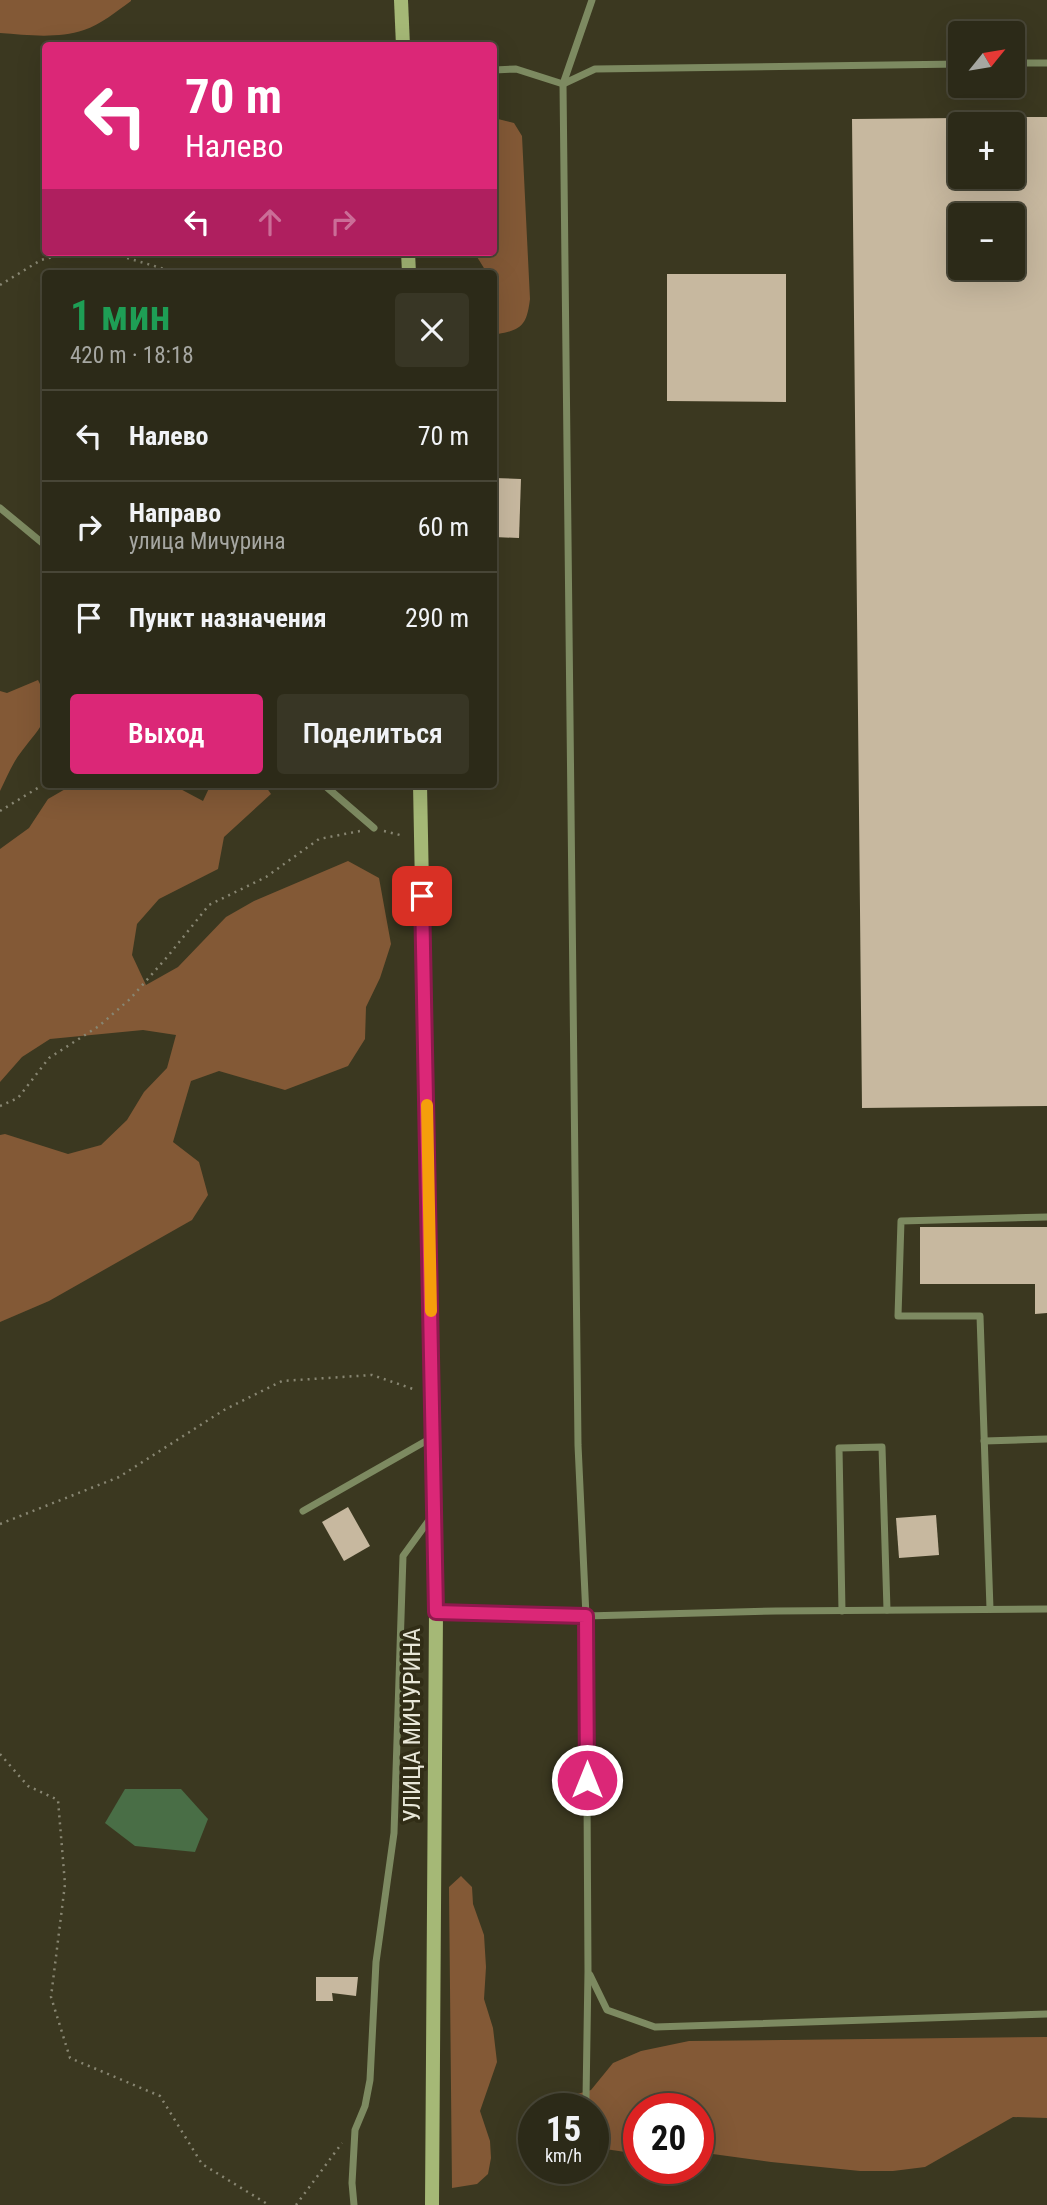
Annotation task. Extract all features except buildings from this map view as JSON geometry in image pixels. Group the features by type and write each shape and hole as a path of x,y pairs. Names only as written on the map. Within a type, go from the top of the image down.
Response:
{"main road":[{"path":"401,0 403,42"},
{"name":"УЛИЦА МИЧУРИНА","path":"420,788 436,1612 432,2205"}],"lane":[{"path":"586,2093 586,1616 578,1445 563,84 592,0"},
{"path":"1026,63 1047,63"},
{"path":"497,70 516,69 563,84 595,69 948,64"},
{"path":"0,508 42,543"},
{"path":"328,788 374,828"},
{"path":"990,1609 981,1316 898,1315 901,1222 1047,1217"},
{"path":"303,1511 433,1437"},
{"path":"984,1441 1047,1438"},
{"path":"842,1611 839,1448 882,1447 887,1611"},
{"path":"354,2205 352,2183 355,2130 365,2106 370,2080 376,1962 394,1833 403,1556 434,1513"},
{"path":"436,1612 586,1616 1047,1609"},
{"path":"588,1970 607,2010 655,2027 1047,2014"}],"path":[{"path":"0,285 41,260 56,256"},
{"path":"120,256 167,270"},
{"path":"0,811 42,785"},
{"path":"0,1106 18,1098 49,1058 99,1026 130,999 209,905 266,877 319,839 374,828 421,841"},
{"path":"0,1524 119,1477 224,1410 282,1381 372,1375 433,1395"},
{"path":"0,1754 27,1786 58,1800 65,1884 51,1997 70,2058 160,2096 202,2164 269,2205"},
{"path":"296,2205 342,2144"}],"shaded area":[{"path":"0,0 131,1 90,28 63,35 42,36 0,33"},
{"path":"497,120 514,123 522,136 530,299 522,324 498,334 497,270 485,270 476,256 497,256"},
{"path":"38,680 42,689 42,724 15,761 0,791 0,691 7,693"},
{"path":"67,788 179,788 203,801 209,788 267,788 271,794 224,837 218,869 159,899 137,924 132,955 146,985 178,967 226,917 254,901 348,861 379,878 391,944 380,978 366,1007 365,1039 348,1066 285,1090 219,1071 191,1081 173,1142 199,1162 208,1195 192,1220 49,1301 0,1322 0,1135 5,1134 68,1154 101,1145 127,1120 144,1092 167,1068 176,1035 143,1030 50,1039 22,1057 0,1082 0,849 29,828 48,799"},
{"path":"125,1789 181,1789 208,1819 195,1852 135,1846 105,1823"},
{"path":"461,1876 472,1887 473,1904 484,1935 484,1999 493,2028 497,2062 480,2111 490,2141 488,2174 477,2184 452,2188 449,1887"},
{"path":"1047,2037 1047,2118 1013,2117 925,2167 860,2171 714,2154 714,2093 623,2093 623,2152 609,2150 609,2093 581,2093 591,2090 613,2063 641,2051 689,2041"}],"slow traffic":[{"path":"427,1105 431,1311"}],"route":[{"path":"422,896 436,1612 586,1616 587,1780"}]}
